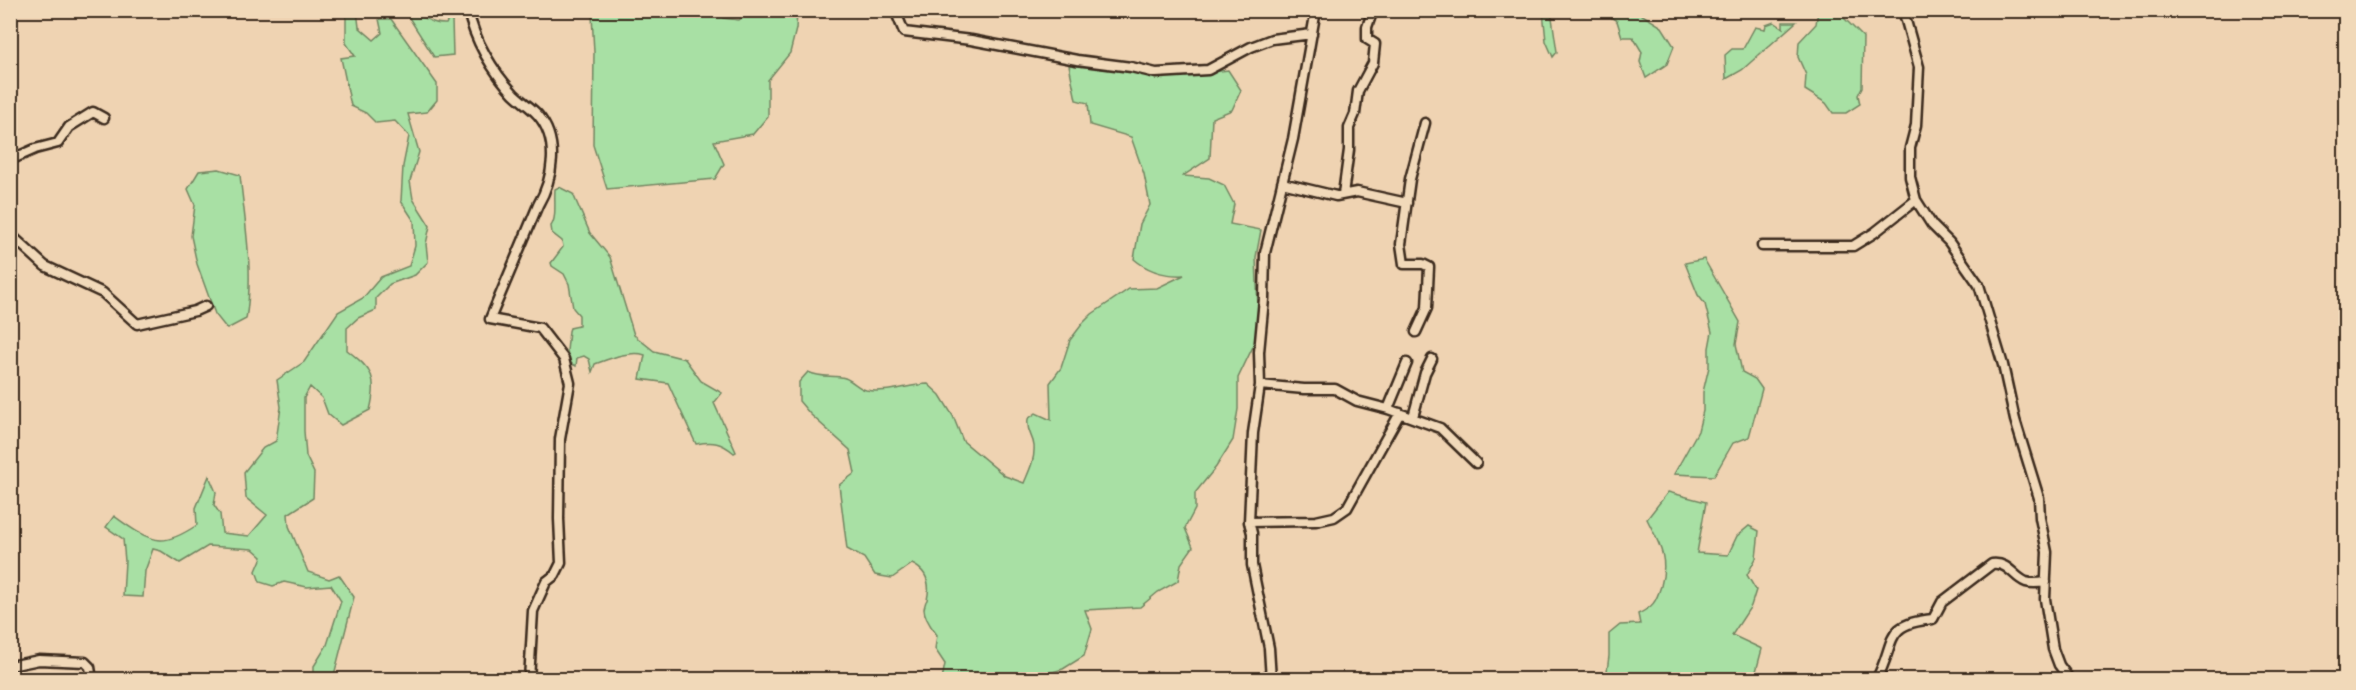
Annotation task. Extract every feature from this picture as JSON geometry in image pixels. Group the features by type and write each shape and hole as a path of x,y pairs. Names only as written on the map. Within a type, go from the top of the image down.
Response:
{"street":[{"path":"468,10 471,26 485,53 514,94 539,116 550,137 553,166 546,192 538,205 490,319 540,328 564,359 570,378 560,439 561,563 555,575 546,582 533,610 529,680"},
{"path":"896,10 904,32 971,40 1156,73 1208,70 1251,47 1272,39 1312,34"},
{"path":"1271,680 1269,648 1252,565 1252,533 1249,522 1253,433 1260,385 1259,352 1265,253 1293,140 1316,10"},
{"path":"1343,194 1349,128 1355,114 1358,91 1374,59 1375,44 1367,39 1367,29 1373,10"},
{"path":"1903,10 1919,67 1916,125 1910,148 1910,177 1916,200 1932,225 1949,242 1979,285 2003,365 2015,420 2039,498 2040,518 2048,558 2045,598 2053,649 2059,665 2070,680"},
{"path":"10,160 35,149 58,143 69,127 93,112 104,118"},
{"path":"1416,332 1428,304 1429,267 1423,264 1406,265 1403,261 1401,244 1410,176 1425,123"},
{"path":"1282,183 1336,196 1357,192 1407,203"},
{"path":"1762,246 1853,246 1874,233 1916,200"},
{"path":"10,234 45,266 104,293 137,324 195,311 206,306"},
{"path":"1413,417 1425,373 1432,359"},
{"path":"1388,409 1407,363"},
{"path":"1260,385 1335,389 1366,404 1413,417 1442,429 1476,463"},
{"path":"1249,522 1316,521 1335,517 1347,508 1400,413"},
{"path":"1876,680 1885,663 1892,637 1897,630 1917,620 1933,619 1942,602 1992,564 1999,563 2008,567 2024,581 2046,582"},
{"path":"10,666 39,660 85,662 90,667 92,680"}],"green space":[{"path":"346,11 357,11 359,27 374,40 382,33 379,19 391,19 437,84 437,100 427,112 408,114 419,152 410,181 413,199 430,226 426,244 428,262 415,275 390,284 376,298 376,310 358,318 347,328 347,350 368,369 373,382 370,410 341,425 328,414 322,398 310,387 304,398 306,456 314,473 313,498 288,514 289,526 308,572 329,579 339,575 354,597 333,679 314,680 314,666 327,645 341,601 331,585 307,587 284,582 273,586 260,582 256,571 262,557 253,549 208,546 180,563 161,551 153,549 145,571 143,597 123,596 125,561 123,539 106,527 114,516 136,531 155,539 166,540 180,535 197,525 196,508 209,476 216,492 214,505 220,514 222,533 249,536 267,515 246,498 244,472 263,448 276,441 281,407 277,380 304,362 338,312 363,298 381,277 409,266 415,246 414,221 401,201 403,166 409,136 395,121 376,123 366,113 351,106 341,58 355,56 346,43"},
{"path":"402,11 414,13 439,24 446,24 448,20 452,20 453,55 434,57 408,16"},
{"path":"596,11 720,11 723,18 739,20 749,11 797,11 796,29 790,53 768,80 768,116 753,134 714,141 724,164 715,179 607,189 593,145 592,15"},
{"path":"1543,11 1551,11 1557,52 1553,57 1546,41"},
{"path":"1601,11 1636,11 1662,27 1674,46 1667,64 1646,78 1640,62 1642,52 1633,37 1622,37 1617,21"},
{"path":"1818,11 1837,11 1863,37 1862,87 1858,95 1860,104 1846,113 1833,113 1826,103 1805,90 1806,75 1798,57 1799,42 1816,24"},
{"path":"1774,22 1783,28 1783,22 1796,22 1742,70 1726,79 1725,55 1732,49 1743,49 1755,27 1765,29 1766,25"},
{"path":"1069,65 1175,77 1228,70 1241,90 1232,110 1212,118 1210,158 1183,176 1209,178 1224,185 1234,204 1230,224 1261,230 1256,257 1259,334 1238,378 1238,409 1233,440 1216,467 1195,493 1195,509 1185,528 1193,547 1181,564 1178,581 1158,592 1140,607 1085,610 1092,629 1084,656 1063,669 1029,679 942,679 945,664 935,649 937,635 924,612 928,594 927,578 912,564 892,578 875,575 864,558 847,549 839,485 855,473 850,450 799,401 799,382 808,372 845,378 863,389 873,391 928,384 940,395 953,416 963,441 1005,476 1024,483 1034,456 1028,419 1036,413 1051,420 1050,383 1061,368 1070,340 1083,323 1092,314 1129,289 1157,288 1184,275 1158,272 1134,259 1140,224 1150,205 1144,174 1131,137 1090,125 1088,103 1076,100"},
{"path":"219,169 240,175 249,265 246,319 227,329 215,314 197,264 191,236 195,205 188,189 199,171"},
{"path":"559,187 573,194 590,233 610,257 634,335 654,351 685,359 701,381 722,393 714,403 736,452 716,443 696,444 668,383 640,379 645,355 626,354 613,358 595,364 592,372 589,359 584,356 577,358 576,366 570,363 567,351 569,331 570,328 579,326 579,315 573,308 569,284 564,274 551,263 563,247 562,241 552,233 551,226 555,214 555,189"},
{"path":"1704,259 1740,322 1736,344 1742,372 1755,379 1762,389 1749,437 1733,443 1714,476 1674,474 1698,431 1703,411 1703,392 1709,367 1712,332 1705,304 1698,295 1685,263"},
{"path":"1668,492 1706,502 1697,553 1728,555 1737,536 1749,526 1759,531 1756,558 1747,575 1756,590 1751,606 1732,635 1762,649 1754,679 1606,679 1609,634 1620,625 1640,624 1638,614 1651,606 1659,592 1663,576 1663,559 1659,544 1647,519"}]}
